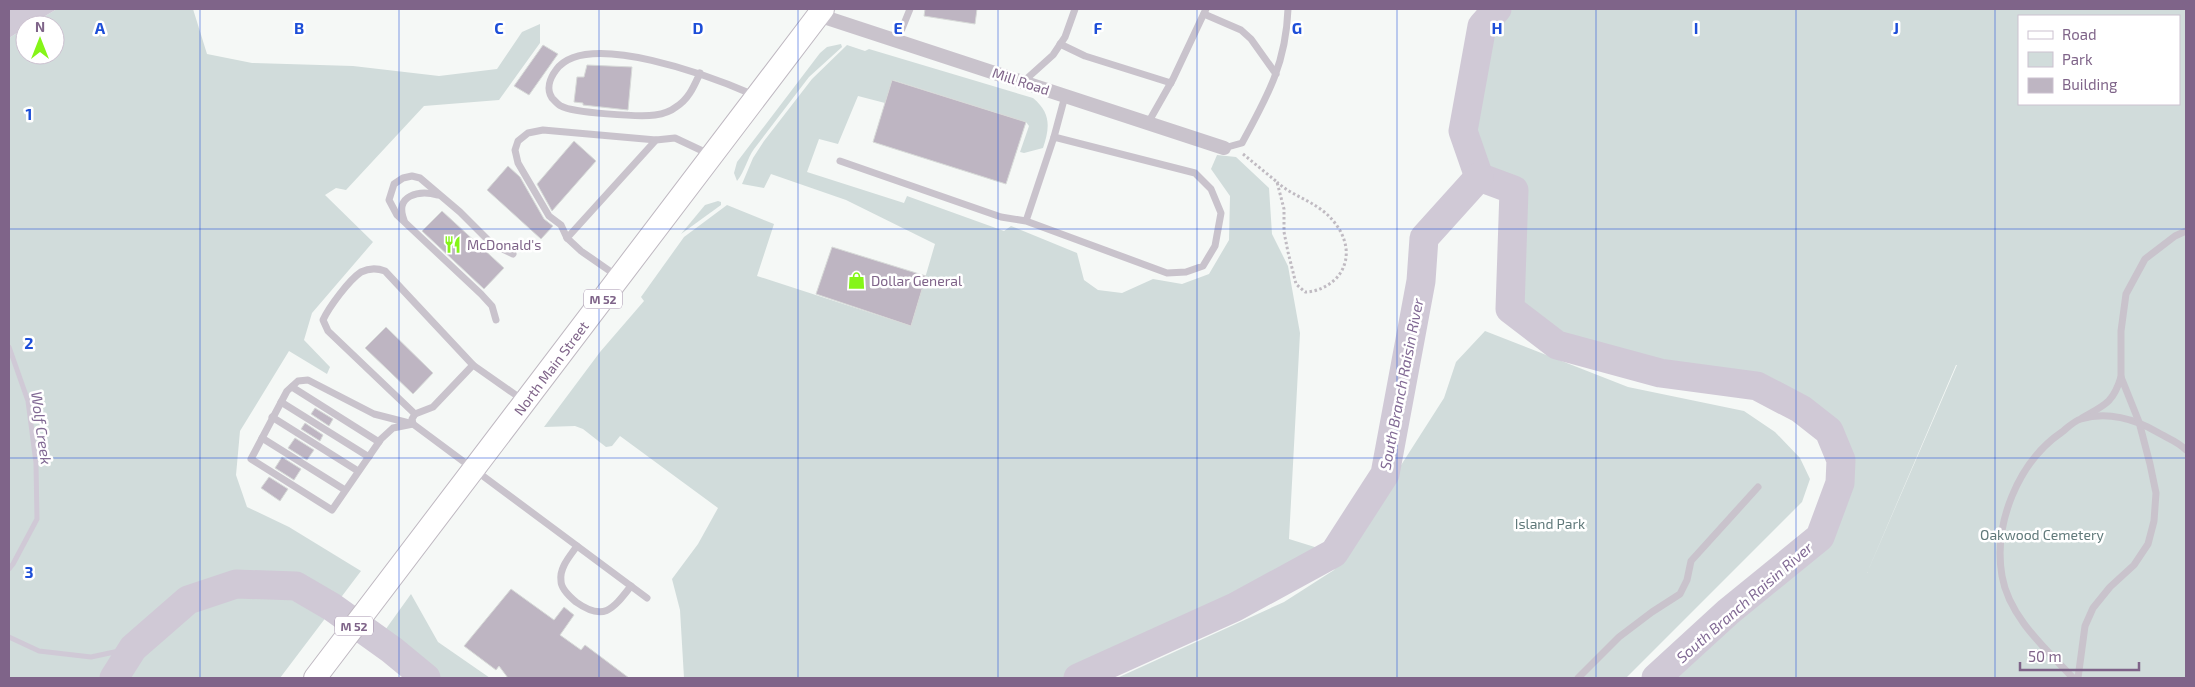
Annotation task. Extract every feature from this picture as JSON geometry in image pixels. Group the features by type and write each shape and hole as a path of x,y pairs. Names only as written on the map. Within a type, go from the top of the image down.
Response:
{"main road":[{"name":"North Main Street","path":"320,671 821,12"}],"street":[{"name":"Mill Road","path":"821,12 897,41 1065,96 1148,123 1231,146"}],"lane":[{"path":"897,41 910,9"},
{"path":"1023,82 1053,55 1060,44 1075,9"},
{"path":"1231,146 1242,144 1276,74 1287,32 1288,9"},
{"path":"1148,123 1171,83 1205,11 1241,30 1251,39 1276,74"},
{"path":"1060,44 1085,56 1171,83"},
{"path":"700,73 688,97 676,108 657,115 639,116 574,110 560,106 552,98 549,89 551,77 560,65 572,58 589,53 648,59 700,73 756,96"},
{"path":"1026,221 1054,137 1065,96"},
{"path":"620,277 581,251 567,238 561,225 549,216 518,163 515,150 518,141 528,133 543,130 656,140 675,138 712,155"},
{"path":"840,161 1002,218 1026,221 1167,273 1186,272 1203,266 1215,246 1221,213 1211,189 1195,173 1054,137"},
{"path":"567,238 656,140"},
{"path":"496,320 492,306 481,294 397,215 389,200 394,184 403,178 412,176 420,178 441,195 492,244 513,254"},
{"path":"406,224 402,209 404,201 412,195 422,192 441,195"},
{"path":"2073,678 2033,634 2012,605 2002,577 2001,549 2005,518 2017,484 2034,456 2052,438 2105,405 2116,394 2121,377 2121,331 2126,294 2145,259 2175,236 2186,231"},
{"path":"415,414 328,331 323,320 330,306 361,272 376,268 384,271 473,365 526,402"},
{"path":"413,424 412,419 415,414 433,407 473,365"},
{"path":"2078,678 2086,626 2093,608 2138,558 2148,544 2154,521 2156,493 2150,464 2139,422 2121,377"},
{"path":"413,424 393,428 379,442 332,510 251,458 280,402 298,381 308,380 374,414 413,424 647,598"},
{"path":"292,387 379,442"},
{"path":"280,402 369,457"},
{"path":"2080,419 2109,416 2139,422 2186,450"},
{"path":"272,417 358,472"},
{"path":"262,438 346,490"},
{"path":"1578,678 1619,637 1680,594 1687,580 1691,561 1758,487"},
{"path":"577,546 563,568 560,582 569,597 587,610 601,614 614,607 631,586"}],"path":[{"path":"1231,146 1247,159 1257,164 1277,182 1287,191 1323,211 1345,238 1346,253 1340,274 1331,283 1314,292 1305,292 1296,284 1285,239 1284,208 1277,182"}],"green space":[{"path":"57,9 193,9 207,54 252,63 353,66 439,76 497,69 522,32 540,24 540,43 499,100 424,106 346,190 336,188 325,195 373,242 312,313 304,340 330,367 327,374 289,351 240,431 236,475 247,507 289,527 361,571 280,678 9,678 9,38 15,34 15,65 65,65 65,15 47,15"},
{"name":"Oakwood Cemetery","path":"1497,9 2186,9 2186,678 1657,678 1820,537 1840,483 1841,460 1829,431 1801,409 1757,386 1660,373 1557,345 1510,309 1514,190 1479,177 1463,131 1482,26","holes":["1956,365 1957,365 1867,573"]},
{"path":"841,44 842,47 809,77 754,149 737,181 734,173 737,162 820,53 827,47"},
{"path":"847,45 865,51 869,49 1033,98 1046,115 1048,127 1043,148 1024,153 1020,152 1029,126 1026,122 893,80 885,103 858,96 838,144 819,139 807,172 904,203 907,196 1004,231 1011,226 1077,253 1084,280 1098,290 1122,293 1153,279 1182,284 1209,274 1229,240 1230,196 1211,169 1217,155 1236,157 1269,188 1272,234 1288,266 1300,333 1289,539 1334,553 1235,607 1078,678 684,678 680,610 672,579 698,544 718,508 620,436 612,446 606,447 583,429 575,426 544,427 600,352 644,301 641,297 684,237 727,205 774,224 757,276 911,326 935,244 846,200 771,174 764,188 742,184 753,158 764,141 812,79"},
{"path":"718,201 721,202 721,205 681,234 705,205"},
{"name":"Island Park","path":"1485,331 1628,387 1744,411 1775,432 1800,458 1810,479 1802,502 1626,678 1117,678 1284,602 1334,570 1444,398 1456,362"},
{"path":"411,594 438,642 490,678 426,678 378,640"}],"shaded area":[{"path":"9,9 57,9 47,15 15,15 15,34 9,38"}],"building":[{"path":"925,9 977,9 975,24 924,16"},
{"path":"543,45 558,54 529,95 514,86"},
{"path":"587,65 632,67 628,110 583,105 583,103 574,102 577,77 584,77"},
{"path":"892,80 1026,122 1006,184 873,142"},
{"path":"574,141 596,161 552,211 537,184"},
{"path":"508,166 520,177 544,219 553,226 541,239 487,190"},
{"name":"McDonald's","path":"442,211 504,268 484,289 422,231"},
{"path":"832,247 926,276 911,326 816,294"},
{"path":"386,327 433,373 413,394 365,348"},
{"path":"315,408 333,419 329,426 311,414"},
{"path":"305,423 323,435 320,441 301,429"},
{"path":"295,438 314,450 307,460 288,448"},
{"path":"282,457 301,469 294,480 275,468"},
{"path":"269,477 288,489 280,501 261,488"},
{"path":"511,589 554,620 564,607 574,615 560,635 581,650 585,645 629,678 508,678 499,666 496,670 464,646"}],"waterway":[{"name":"South Branch Raisin River","path":"1479,177 1463,131 1482,26 1497,9"},
{"name":"South Branch Raisin River","path":"1479,177 1514,190 1510,309 1557,345 1660,373 1757,386 1801,409 1829,431 1841,460 1840,483 1820,537 1728,612 1656,678"},
{"name":"South Branch Raisin River","path":"1078,678 1235,607 1334,553 1385,474 1421,281 1424,238 1479,177"},
{"name":"Wolf Creek","path":"9,347 28,401 36,463 37,519 9,569"},
{"name":"South Branch Raisin River","path":"114,678 133,648 188,600 236,584 296,586 332,607 392,650 426,678"},
{"name":"Wolf Creek","path":"9,637 39,651 91,657 133,648"}],"place":[{"name":"McDonald's","path":"453,244"},
{"name":"Dollar General","path":"857,280"}]}
